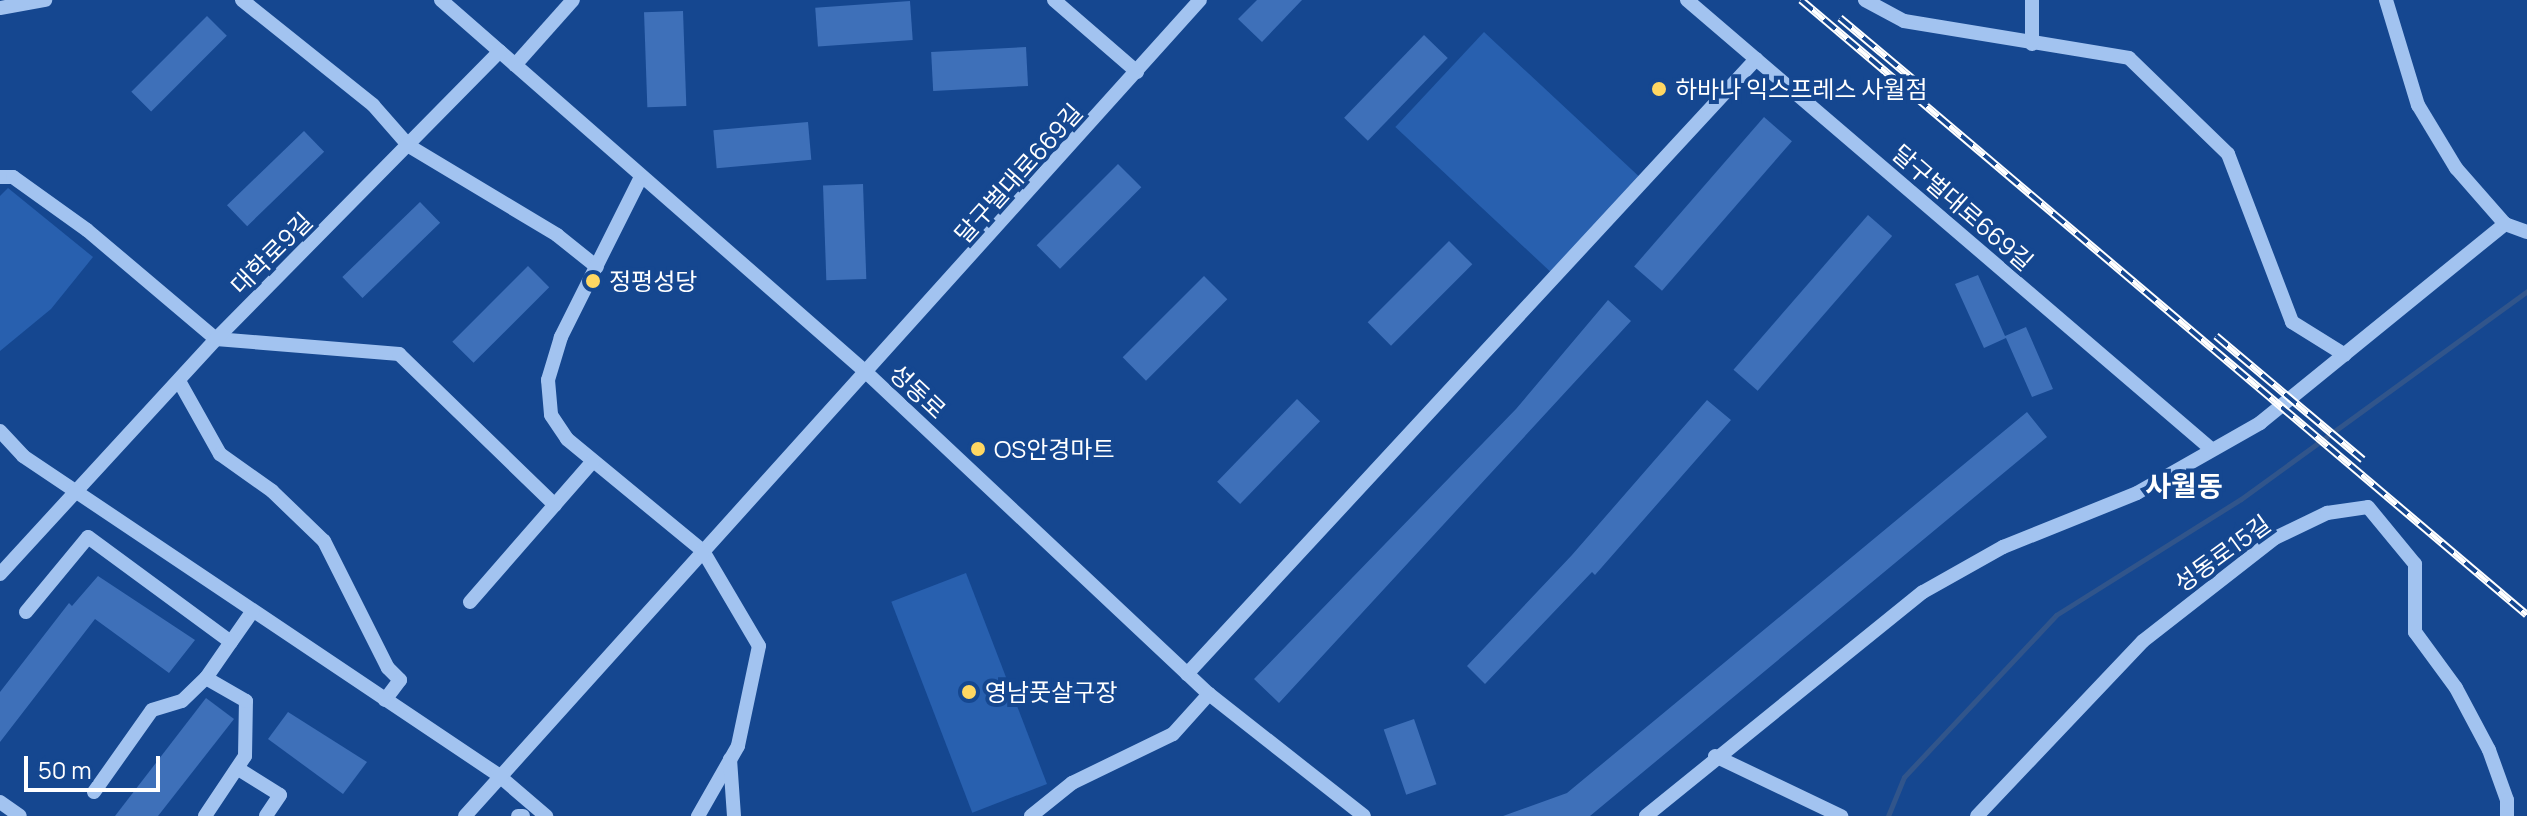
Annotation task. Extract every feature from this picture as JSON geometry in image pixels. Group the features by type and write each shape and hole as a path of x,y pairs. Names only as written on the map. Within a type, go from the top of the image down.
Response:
{"street":[{"path":"0,8 45,0"},
{"path":"242,0 373,105 409,146 557,235 597,267"},
{"name":"성동로","path":"441,0 640,179 868,374 1209,694 1364,816"},
{"path":"515,65 573,0"},
{"path":"1054,0 1137,72"},
{"name":"달구벌대로669길","path":"465,816 497,774 868,374 1200,0"},
{"name":"달구벌대로669길","path":"1687,0 2210,448"},
{"path":"1865,0 1904,21 2129,58 2228,154 2292,322 2345,355"},
{"path":"2032,0 2032,44"},
{"path":"2386,0 2418,105 2456,168 2505,224 2527,232"},
{"name":"대학로9길","path":"0,574 216,339 500,51"},
{"path":"1187,674 1756,59"},
{"path":"0,177 13,177 87,230 216,339 399,354 555,505"},
{"path":"640,179 561,337 548,380 551,415 567,439 703,551 759,646 730,759 698,816"},
{"path":"1646,816 1715,756 1923,592 2003,547 2137,493 2210,448 2260,423 2505,224"},
{"path":"179,381 220,454 272,491 324,541 388,668 400,680 385,700"},
{"path":"0,431 23,456 497,774 546,816"},
{"path":"470,602 593,461"},
{"name":"성동로15길","path":"1977,816 2143,641 2275,538 2327,513 2368,507 2415,564 2415,632 2456,688 2489,750 2507,800 2507,816"},
{"path":"26,612 88,537 231,642"},
{"path":"94,792 152,710 182,701 206,678 253,611"},
{"path":"205,816 240,770 246,701 206,678"},
{"path":"1031,816 1072,783 1173,734 1209,694"},
{"path":"1715,756 1841,816"},
{"path":"730,759 734,816"},
{"path":"240,770 280,795 266,816"},
{"path":"3,808 20,816"}],"shaded area":[{"path":"1484,32 1644,181 1556,276 1395,127"},
{"path":"8,188 93,257 51,309 0,351 0,196"},
{"name":"영남풋살구장","path":"966,573 1047,784 972,813 891,602"}],"building":[{"path":"1257,0 1302,0 1262,42 1238,19"},
{"path":"910,1 913,40 818,47 815,8"},
{"path":"683,11 686,106 647,107 644,12"},
{"path":"207,16 227,36 151,111 131,92"},
{"path":"1424,35 1448,58 1368,141 1344,118"},
{"path":"1026,47 1028,86 933,91 931,52"},
{"path":"1764,117 1792,141 1662,291 1634,266"},
{"path":"808,122 811,160 717,168 713,130"},
{"path":"304,131 324,152 247,226 227,205"},
{"path":"1118,164 1141,187 1060,269 1037,245"},
{"path":"863,184 866,279 826,280 823,185"},
{"path":"420,202 440,223 362,298 342,277"},
{"path":"1868,215 1892,236 1758,391 1734,370"},
{"path":"1449,241 1472,264 1391,346 1368,322"},
{"path":"528,266 549,287 474,363 452,342"},
{"path":"1978,275 2005,336 2026,327 2053,389 2032,397 2006,338 1984,348 1955,284"},
{"path":"1204,276 1227,299 1146,381 1123,357"},
{"path":"1608,300 1631,321 1279,703 1254,679 1516,409"},
{"path":"1297,399 1320,421 1240,504 1217,482"},
{"path":"1707,400 1731,420 1595,575 1592,572 1485,684 1467,666 1572,555"},
{"path":"2027,412 2047,437 1590,816 1503,816 1567,793"},
{"path":"98,576 195,640 169,673 95,619 0,742 0,692 69,603 72,606"},
{"path":"206,698 234,719 158,816 115,816"},
{"path":"288,712 367,762 343,794 268,739"},
{"path":"1414,719 1436,784 1406,795 1384,729"}],"waterway":[{"path":"1888,816 1904,777 2056,615 2241,499 2527,291"}],"railway":[{"path":"1801,0 2527,615"},
{"path":"1840,18 1914,80"},
{"path":"2216,336 2363,460"}],"place":[{"name":"하바나 익스프레스 사월점","path":"1659,89"},
{"name":"정평성당","path":"593,281"},
{"name":"OS안경마트","path":"978,449"},
{"name":"영남풋살구장","path":"969,692"}],"district":[{"name":"사월동","path":"2184,485"}]}
